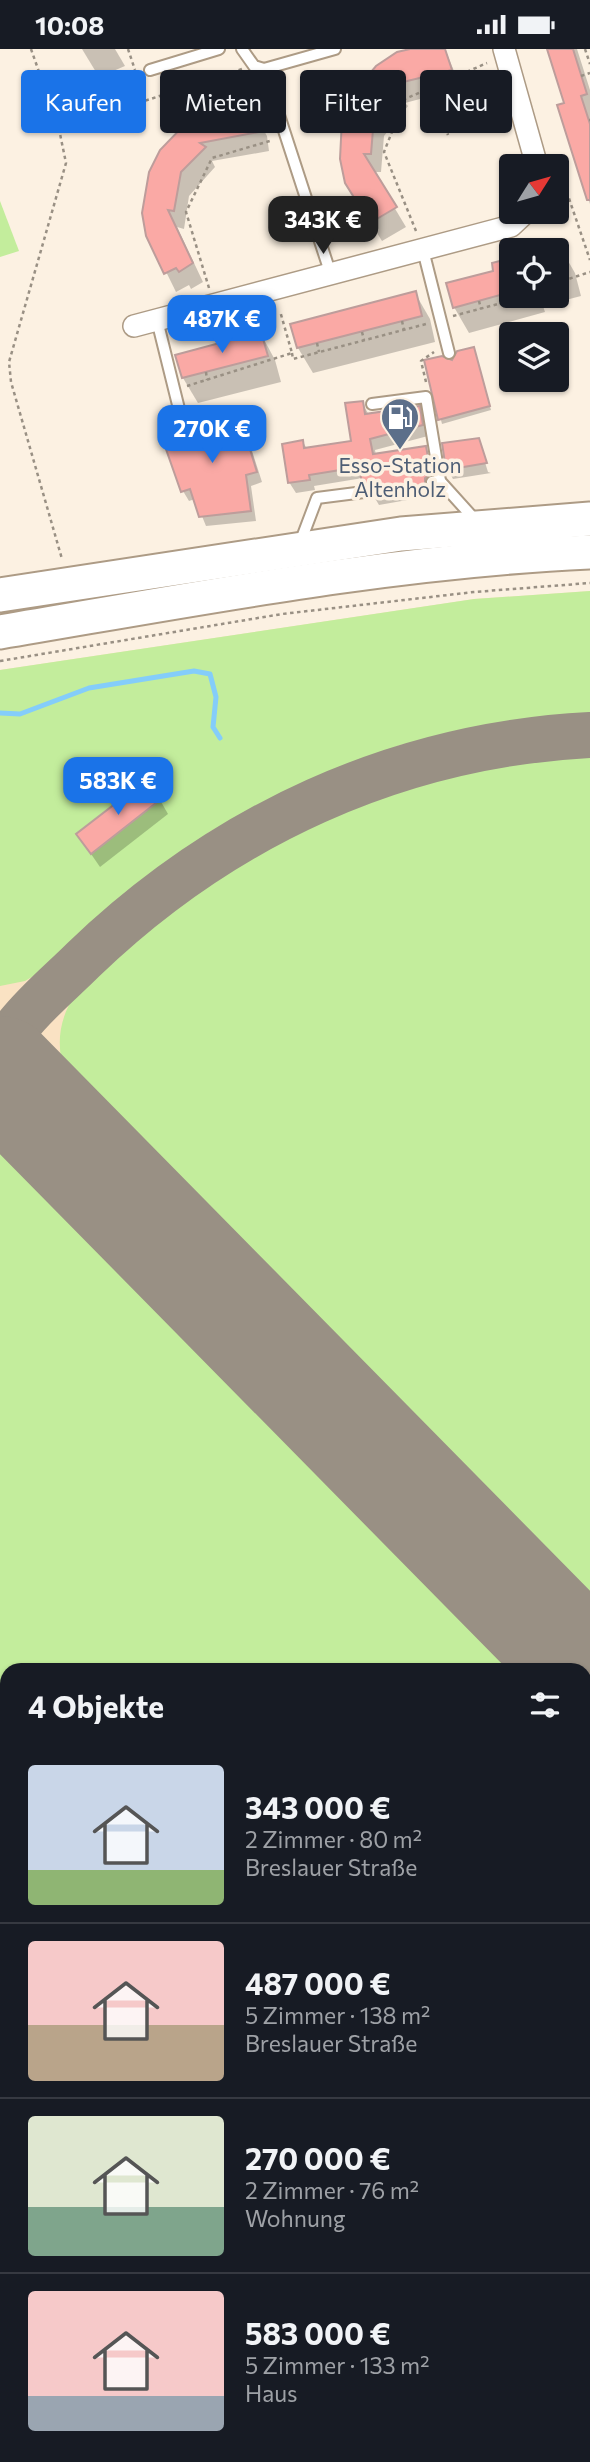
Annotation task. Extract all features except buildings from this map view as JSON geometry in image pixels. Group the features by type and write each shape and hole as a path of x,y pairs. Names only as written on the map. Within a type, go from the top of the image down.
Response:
{"highway":[{"path":"0,595 298,548 481,527 590,519"},
{"path":"0,632 311,580 466,561 590,552"}],"street":[{"path":"505,53 534,154"},
{"path":"134,326 513,224"}],"lane":[{"path":"150,70 219,49"},
{"path":"242,49 259,67 331,275"},
{"path":"259,67 335,49"},
{"path":"423,250 448,351"},
{"path":"157,320 181,417 188,423"},
{"path":"372,404 426,397 436,482 481,527"},
{"path":"298,548 317,498 364,492"}],"path":[{"path":"31,49 38,70"},
{"path":"585,49 590,64"},
{"path":"468,70 505,53"},
{"path":"146,102 259,67"},
{"path":"581,76 590,73"},
{"path":"420,92 405,99 384,152 423,250"},
{"path":"59,133 66,163 9,362 11,382 62,559"},
{"path":"214,305 186,212 212,158 285,136"},
{"path":"569,199 590,260"},
{"path":"585,246 590,244"},
{"path":"569,279 590,272"},
{"path":"479,301 481,309"},
{"path":"280,311 293,359 499,303"},
{"path":"402,321 404,330"},
{"path":"362,332 364,340"},
{"path":"317,343 319,352"},
{"path":"426,397 421,361 427,354 448,351"},
{"path":"174,389 251,369 249,363 292,353"},
{"path":"206,372 207,380"},
{"path":"0,661 282,614 474,592 590,583"}],"shaded area":[{"path":"590,591 590,1663 0,1663 0,670 474,599"}],"green space":[{"path":"0,201 19,251 0,257"},
{"path":"590,591 590,714 512,722 400,745 291,790 209,832 98,918 44,970 25,981 0,986 0,670 474,599"},
{"path":"590,754 590,1607 65,1075 60,1053 60,1033 65,1013 76,993 151,926 198,889 287,835 384,793 435,778 487,766"},
{"path":"0,1139 516,1663 0,1663"}],"waterway":[{"path":"0,713 20,714 89,688 194,671 210,674 216,697 213,727 220,738"}],"taxiway":[{"path":"71,1145 40,1106 22,1076 16,1060 16,1028 48,993 137,912 194,870 253,833 316,801 381,775 448,756 518,742 590,735"}],"runway":[{"path":"0,1073 581,1663"}],"place":[{"name":"Esso-Station Altenholz","path":"400,451"}]}
